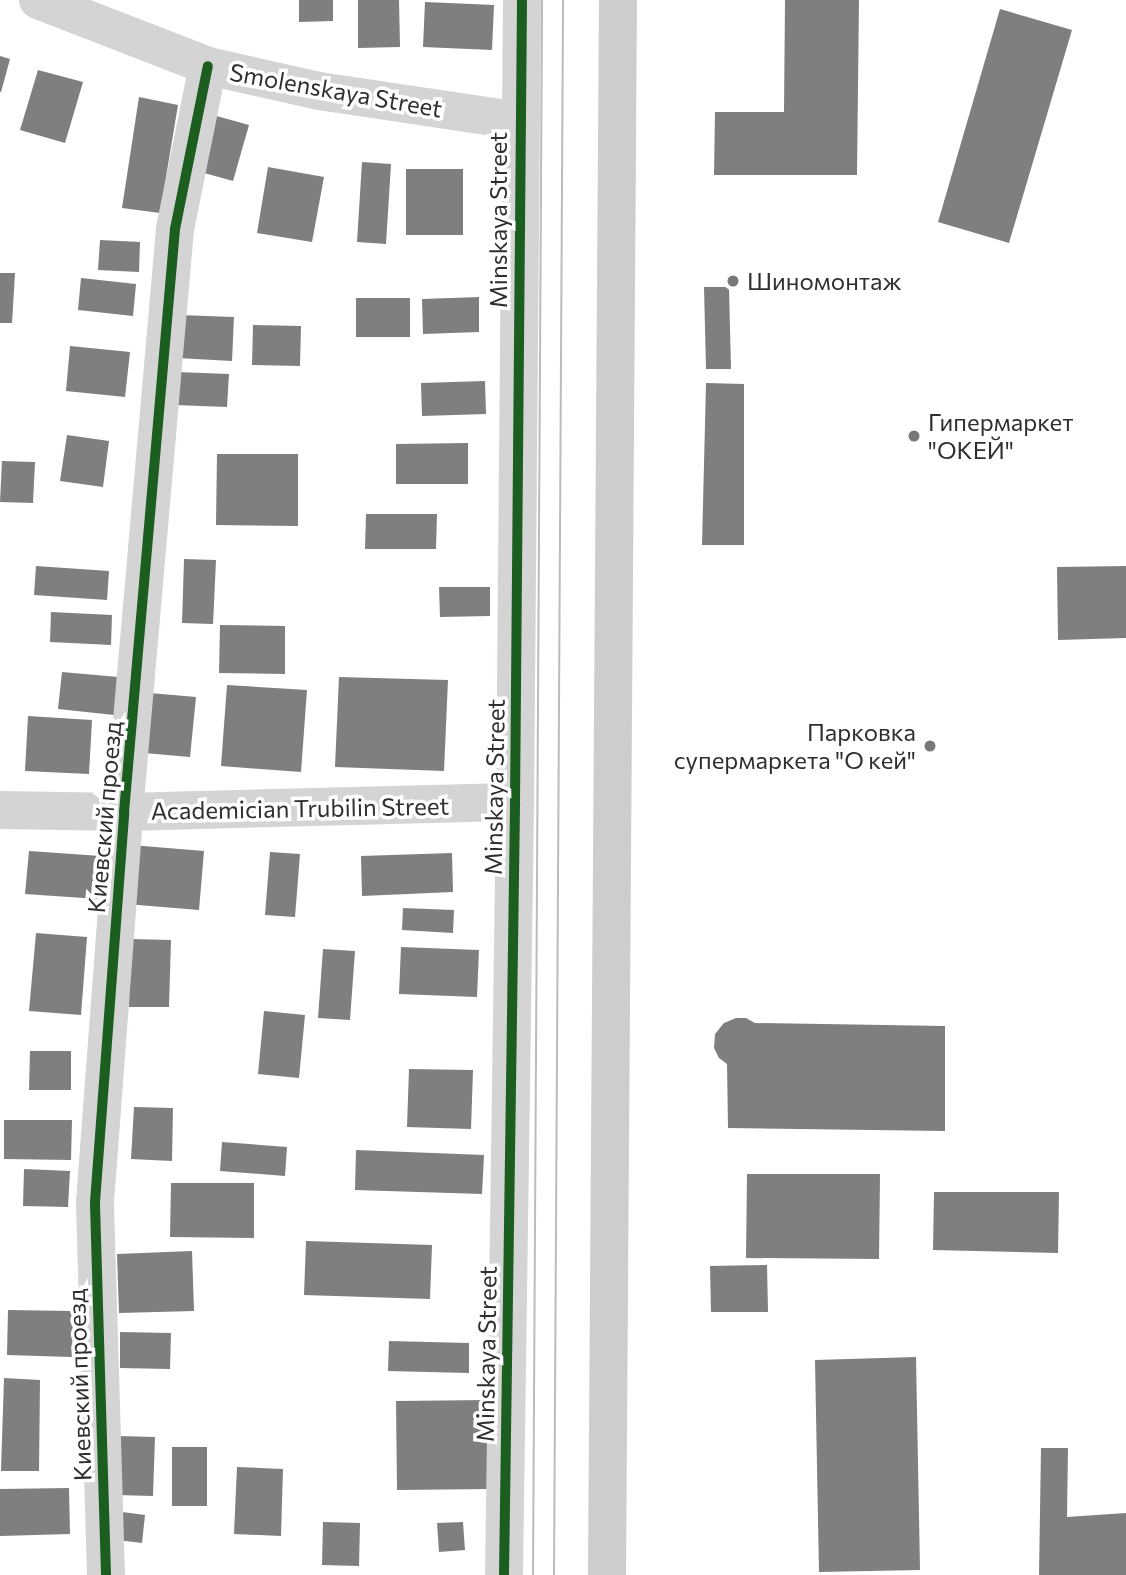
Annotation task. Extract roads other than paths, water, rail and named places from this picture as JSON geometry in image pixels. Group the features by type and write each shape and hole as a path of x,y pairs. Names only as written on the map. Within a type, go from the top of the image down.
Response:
{"main road":[{"path":"607,1575 618,0"}],"street":[{"name":"Smolenskaya Street","path":"38,0 208,66 319,91 520,121"},
{"name":"Minskaya Street","path":"504,1575 515,802 522,0"},
{"name":"Киевский проезд","path":"106,1575 95,1202 124,813 175,229 208,66"},
{"name":"Academician Trubilin Street","path":"0,810 124,813 515,802"}],"tram line":[{"path":"533,1575 542,0"},
{"path":"554,1575 563,0"}],"place":[{"name":"Шиномонтаж","path":"733,281"},
{"name":"Гипермаркет \"ОКЕЙ\"","path":"914,436"},
{"name":"Парковка супермаркета \"О кей\"","path":"930,746"}]}
